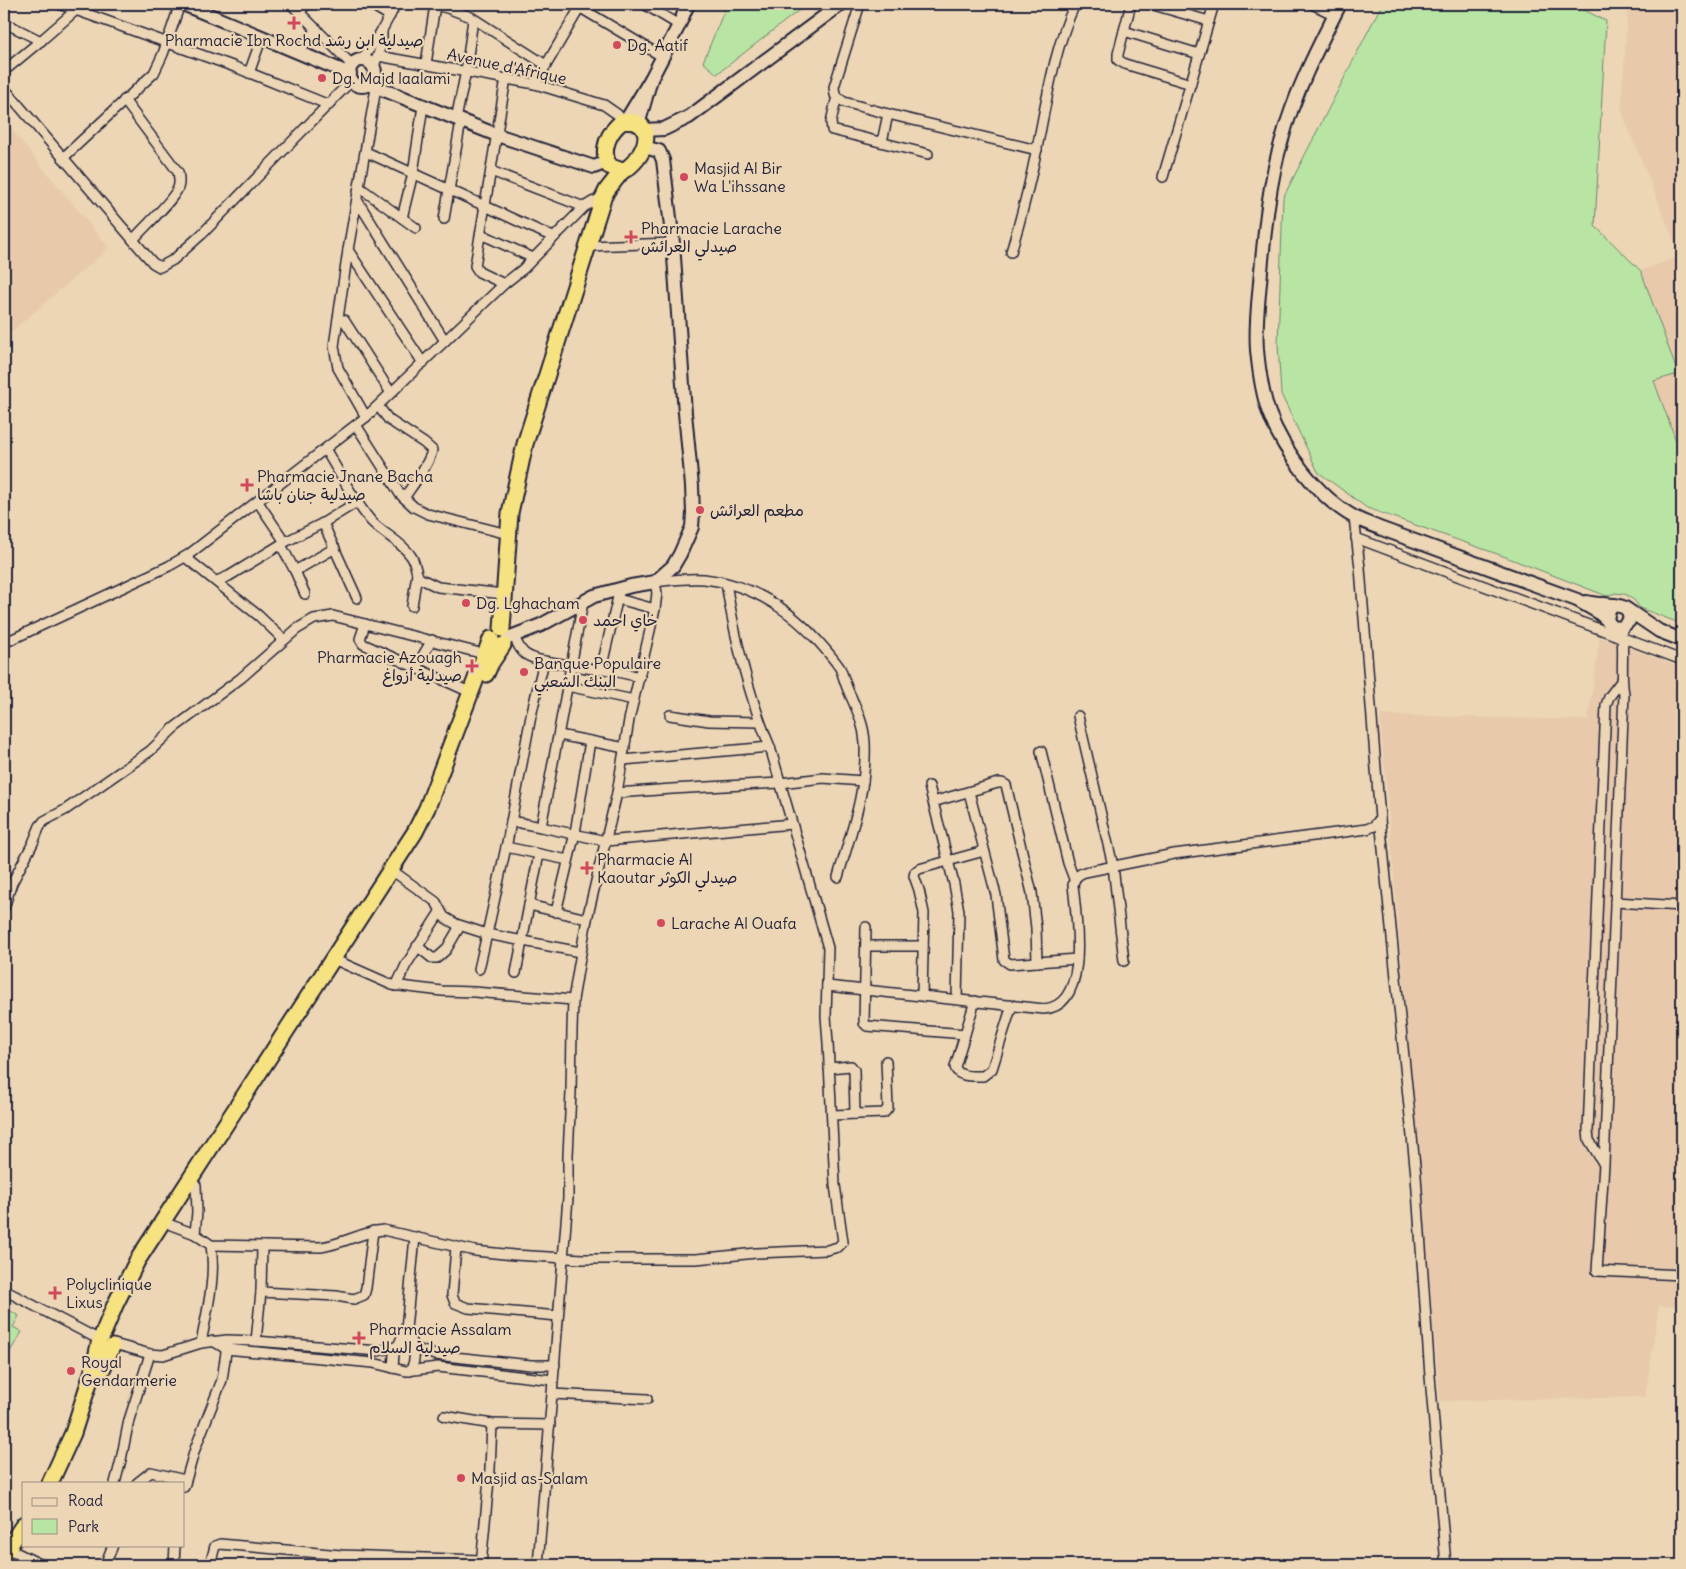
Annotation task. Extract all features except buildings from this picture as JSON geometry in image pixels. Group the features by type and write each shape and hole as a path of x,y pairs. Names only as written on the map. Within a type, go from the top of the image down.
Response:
{"highway":[{"path":"50,1482 73,1433 94,1367 137,1278 397,874 434,810 491,663 504,637 504,594 510,513 524,444 605,194 607,162 605,155 608,140 614,129 637,131 635,162 628,169 622,171 605,194"},
{"path":"607,162 609,166 622,171"},
{"path":"60,1482 81,1436 102,1369 115,1305 137,1261 415,832 427,808 472,693 484,654 504,637"},
{"path":"6,1565 22,1528"},
{"path":"10,1553 22,1540"}],"main road":[{"path":"181,4 205,8 262,37 298,52 354,70 369,62 376,61 373,86"},
{"path":"637,131 651,79 679,26 688,4"},
{"path":"637,131 664,130 689,117 842,4"},
{"path":"1338,9 1298,92 1281,143 1273,176 1263,248 1257,312 1257,349 1264,397 1275,429 1288,451 1316,487 1354,517 1577,600 1598,612 1612,627 1623,630 1637,626 1659,630"},
{"path":"354,70 360,85 373,86 497,136 594,167 607,162"},
{"path":"504,637 541,625 594,596 619,594 655,582 673,566 688,537 693,522 692,486 673,243 662,156 637,131"},
{"path":"1577,600 1622,606 1659,630 1682,640"},
{"path":"1607,620 1606,616 1609,609 1615,605"},
{"path":"1623,630 1630,617 1628,610"}],"street":[{"path":"59,4 249,73 329,105"},
{"path":"4,71 84,4"},
{"path":"63,158 154,72 159,64 181,4"},
{"path":"290,4 317,29 354,70"},
{"path":"300,12 307,4"},
{"path":"370,4 390,16"},
{"path":"4,88 153,263 160,267 165,266 202,234 329,105 382,30 396,4"},
{"path":"426,64 432,4 473,19 546,64"},
{"path":"644,4 679,26"},
{"path":"860,4 834,87 835,95 844,102 888,114 1037,150"},
{"path":"1011,252 1024,206 1060,41 1075,4"},
{"path":"1131,4 1118,60 1191,84"},
{"path":"1150,4 1209,21"},
{"path":"1163,177 1214,4"},
{"path":"1312,4 1338,9"},
{"path":"535,84 578,5 663,57"},
{"path":"444,219 473,19"},
{"path":"4,24 41,41"},
{"path":"298,52 317,29"},
{"path":"376,61 382,30"},
{"path":"1124,31 1200,54"},
{"path":"249,73 262,37"},
{"name":"Avenue d'Afrique","path":"376,61 426,64 535,84 604,106 637,131"},
{"path":"504,284 479,272 475,268 506,78"},
{"path":"366,418 338,368 334,346 348,250 366,152 373,86"},
{"path":"837,96 831,122 832,130 928,154"},
{"path":"124,100 178,172 179,180 176,190 133,240"},
{"path":"402,218 412,173 423,106"},
{"path":"882,142 888,114"},
{"path":"366,152 553,237"},
{"path":"491,171 584,207"},
{"path":"359,187 416,228"},
{"path":"4,643 185,557 366,418 584,207 605,194"},
{"path":"357,200 446,341"},
{"path":"481,234 533,258"},
{"path":"588,246 673,243"},
{"path":"348,250 423,363"},
{"path":"338,320 344,320 391,394"},
{"path":"378,406 389,420 432,450 432,453 404,498"},
{"path":"356,425 404,498 414,507 428,514 508,534"},
{"path":"325,449 371,521 396,540 415,563 417,574 412,606"},
{"path":"258,502 283,543 305,594"},
{"path":"217,581 229,576 283,543 323,523 358,502"},
{"path":"1354,517 1380,818 1416,1176 1446,1565"},
{"path":"323,523 357,598"},
{"path":"1356,538 1623,630 1682,660"},
{"path":"295,571 335,548"},
{"path":"185,557 259,616 284,640"},
{"path":"417,574 423,580 438,587 504,594"},
{"path":"538,1565 568,1198 573,1000 580,952 617,794 634,700 655,609 657,593 655,582 689,579 726,583 745,589 778,604 792,615 826,649 840,668 864,726 865,769 860,805 838,877"},
{"path":"171,1225 196,1234 212,1245 334,1246 373,1231 383,1230 475,1251 584,1259 696,1259 756,1253 827,1250 838,1247 843,1242 835,1186 826,1016 828,956 826,941 770,747 759,722 742,662 726,583"},
{"path":"600,668 619,594 655,609"},
{"path":"541,827 582,602"},
{"path":"4,908 12,883 44,821 65,810 150,751 174,728 241,678 297,629 314,619 323,616 333,616 484,654"},
{"path":"365,624 360,639 363,644 472,693"},
{"path":"1623,630 1622,680 1624,694 1604,1164 1597,1271 1682,1275"},
{"path":"504,637 530,658 595,670 600,668 640,677"},
{"path":"416,667 432,640"},
{"path":"479,969 512,821 531,716 544,660"},
{"path":"1604,1164 1589,1140 1588,1131 1606,705 1609,697 1622,680"},
{"path":"567,686 634,700"},
{"path":"670,715 709,721 759,722"},
{"path":"1078,716 1113,866 1124,961"},
{"path":"559,735 625,748"},
{"path":"556,912 575,833 590,741"},
{"path":"623,760 770,747"},
{"path":"827,986 1044,1009 1053,1008 1061,1004 1070,992 1076,959 1078,936 1074,879 1068,863 1041,751"},
{"path":"617,794 672,788 780,783 823,778 863,781"},
{"path":"933,802 1000,783 1004,784 1007,788 1032,893 1037,962"},
{"path":"929,786 948,861 958,911 957,999"},
{"path":"969,792 996,895 1004,960 1010,964 1076,959"},
{"path":"1074,879 1081,873 1174,854 1367,829 1374,826 1380,818"},
{"path":"512,821 606,841 792,824"},
{"path":"506,847 568,860"},
{"path":"922,996 924,913 915,874 919,869 984,851"},
{"path":"516,973 539,854"},
{"path":"397,874 432,898 444,917 460,926 487,934 580,952"},
{"path":"1615,902 1682,906"},
{"path":"529,905 587,919"},
{"path":"396,986 406,965 440,912"},
{"path":"418,946 432,958 437,958 446,950 460,926"},
{"path":"866,927 864,1022 867,1026 965,1034"},
{"path":"866,946 924,946"},
{"path":"340,962 396,986 573,1000"},
{"path":"975,1002 955,1067 956,1071 962,1075 980,1076 987,1074 994,1066 1012,1006"},
{"path":"832,1114 884,1113 888,1108 886,1061"},
{"path":"829,1068 851,1066 854,1070 855,1114"},
{"path":"196,1185 196,1234"},
{"path":"261,1292 336,1296 354,1299 361,1297 364,1295 368,1278 373,1231"},
{"path":"392,1368 392,1360 406,1329 415,1237"},
{"path":"201,1343 212,1280 214,1260 212,1245"},
{"path":"256,1341 261,1292 262,1246"},
{"path":"456,1247 452,1295 455,1302 468,1308 558,1316"},
{"path":"4,1290 107,1341 150,1354 169,1354 213,1341 227,1345 373,1363 410,1371 438,1367 553,1380"},
{"path":"406,1329 416,1355 410,1371"},
{"path":"227,1345 256,1341 378,1351 404,1345 435,1355 531,1365 554,1365"},
{"path":"185,1482 195,1449 222,1380 227,1345"},
{"path":"115,1482 129,1420 150,1354"},
{"path":"552,1394 647,1398"},
{"path":"444,1416 492,1424 550,1425"},
{"path":"210,1565 213,1549 220,1544 341,1556 481,1563 490,1469 492,1424"},
{"path":"138,1482 151,1472 178,1482"},
{"path":"106,1565 113,1546"},
{"path":"174,1565 175,1546"},
{"path":"10,1553 42,1565"},
{"path":"340,1565 341,1556"}],"shaded area":[{"path":"1628,4 1682,4 1682,457 1654,381 1678,374 1641,271 1680,256 1621,110"},
{"path":"7,124 109,248 4,338 4,127"},
{"path":"1600,637 1682,668 1682,1306 1659,1306 1645,1397 1440,1401 1380,715 1588,720"}],"green space":[{"path":"727,4 807,4 717,74 703,62"},
{"path":"1382,4 1572,4 1606,21 1595,226 1641,271 1678,374 1654,381 1682,457 1682,624 1640,608 1634,600 1625,594 1615,593 1607,596 1503,556 1367,508 1318,472 1281,394 1278,344 1283,198"},
{"path":"4,1307 19,1316 13,1327 22,1332 4,1361"}],"place":[{"name":"Pharmacie Ibn Rochd صيدلية ابن رشد","path":"294,23"},
{"name":"Dg. Aatif","path":"617,45"},
{"name":"Dg. Majd laalami","path":"322,78"},
{"name":"Masjid Al Bir Wa L'ihssane","path":"684,177"},
{"name":"Pharmacie Larache صيدلي العرائش","path":"631,237"},
{"name":"Pharmacie Jnane Bacha صيدلية جنان باشا","path":"247,485"},
{"name":"مطعم العرائش","path":"700,510"},
{"name":"Dg. Lghacham","path":"466,603"},
{"name":"خاي احمد","path":"583,620"},
{"name":"Pharmacie Azouagh صيدلية أزواغ","path":"472,666"},
{"name":"Banque Populaire البنك الشعبي","path":"524,672"},
{"name":"Pharmacie Al Kaoutar صيدلي الكوثر","path":"587,868"},
{"name":"Larache Al Ouafa","path":"661,923"},
{"name":"Polyclinique Lixus","path":"55,1293"},
{"name":"Pharmacie Assalam صيدلية السلام","path":"359,1338"},
{"name":"Royal Gendarmerie","path":"71,1371"},
{"name":"Masjid as-Salam","path":"461,1478"}]}
